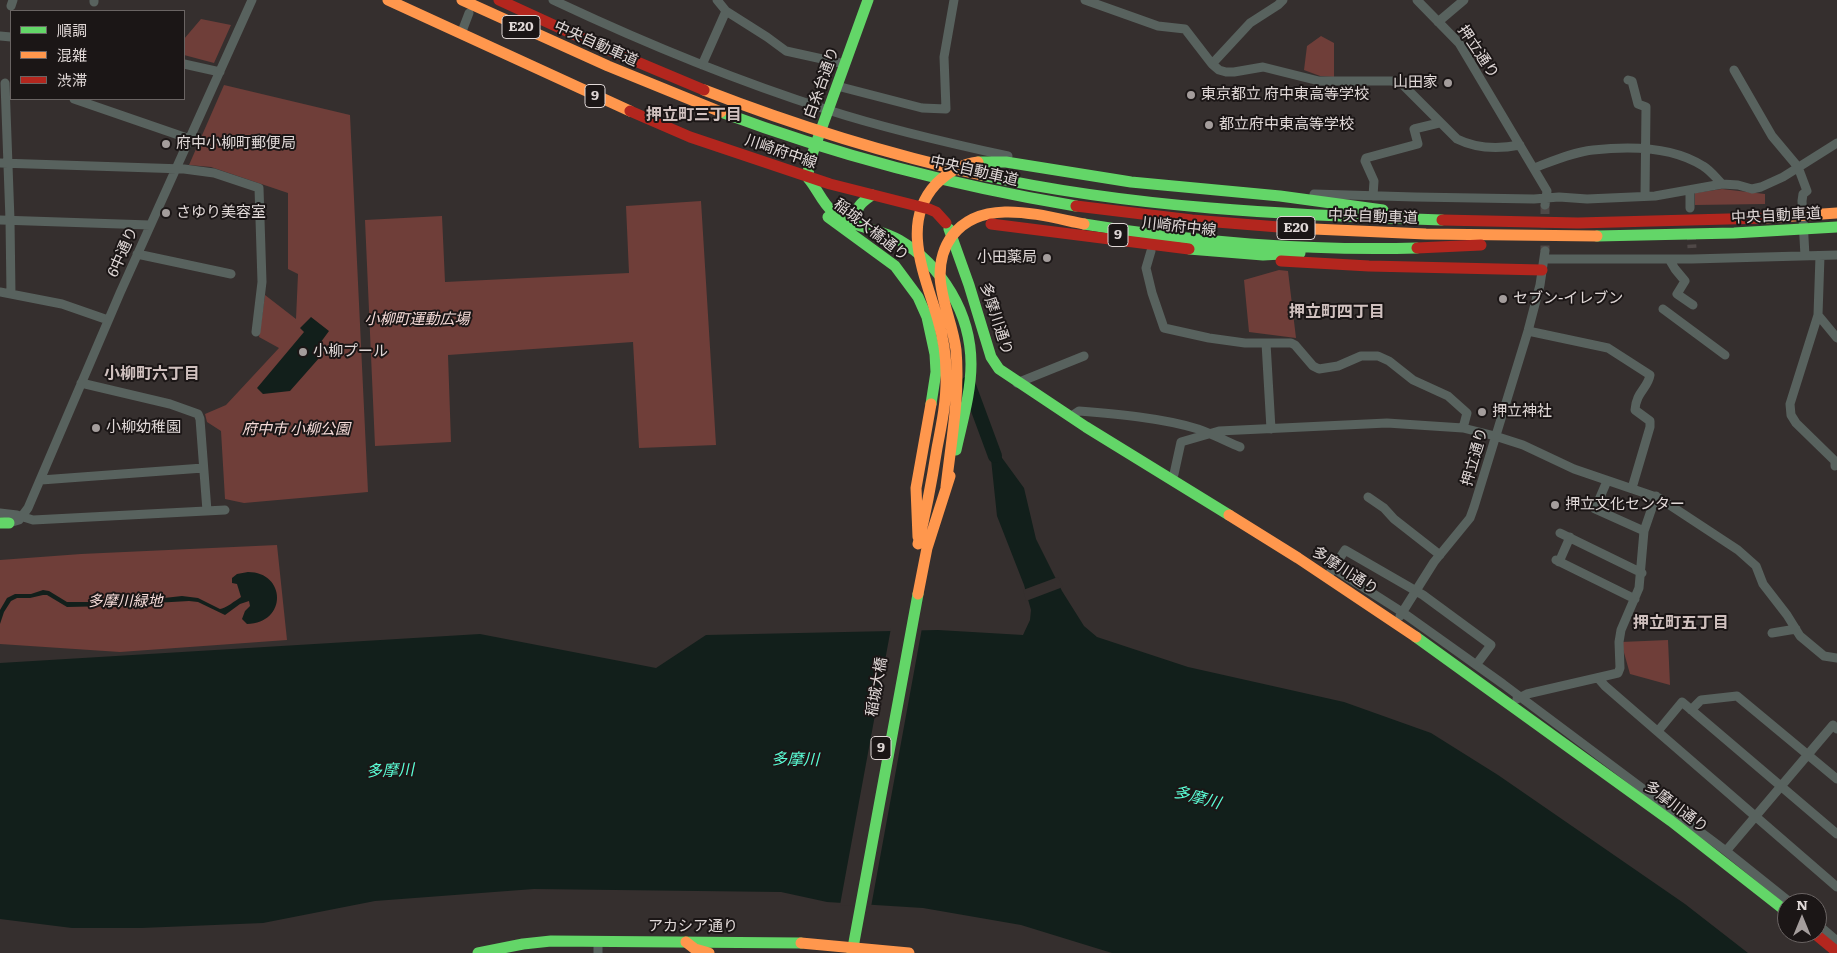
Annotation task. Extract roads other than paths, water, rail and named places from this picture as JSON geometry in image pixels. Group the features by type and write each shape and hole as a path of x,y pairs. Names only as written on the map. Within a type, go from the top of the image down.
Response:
{"main road":[{"name":"川崎府中線","path":"388,0 690,137 808,178 872,196 929,209 936,212 946,223 974,222 991,224 1026,235 1151,251 1206,251"},
{"name":"中央自動車道","path":"462,0 616,70 697,103 825,148 959,184 1034,200 1203,222 1364,232 1489,236 1663,235 1791,231 1837,227"},
{"name":"中央自動車道","path":"498,0 611,52 707,92 767,114 830,134 966,172 1037,186 1203,207 1367,218 1488,222 1662,222 1837,213"},
{"name":"白糸台通り","path":"808,178 809,163 868,0"},
{"path":"923,546 929,495 943,414 946,351 922,267 917,238 919,215 929,192 949,173 970,163 1015,163 1131,182 1282,196 1399,212 1443,215 1777,217"},
{"name":"稲城大橋通り","path":"808,178 817,187 826,204 840,217 889,235 910,247 930,265 950,290 965,323 970,344 971,362 967,399 952,470 923,546"},
{"name":"稲城大橋通り","path":"808,178 812,196 824,213 894,266 906,279 927,317 935,354 936,372 915,499 923,546"},
{"path":"858,224 856,214 860,203 872,196"},
{"path":"946,487 952,440 957,371 952,328 940,283 940,264 950,237 958,228 974,217 992,212 1013,212 1132,231 1261,244 1373,249 1488,244 1663,242 1775,231"},
{"name":"川崎府中線","path":"946,223 974,214 1012,216 1206,251 1275,261 1291,260 1378,266 1544,260"},
{"name":"多摩川通り","path":"946,223 958,251 993,362 999,369 1070,417 1172,480 1330,573 1399,617 1515,701 1777,904"},
{"path":"991,224 1156,246 1265,255 1282,255 1333,248"},
{"name":"稲城大橋","path":"844,953 923,546"},
{"name":"稲城大橋","path":"852,953 923,546"},
{"name":"アカシア通り","path":"478,953 551,941 598,947 686,942 813,943 909,953"},
{"path":"686,942 694,951 709,953"},
{"path":"1826,943 1837,952"}],"street":[{"name":"6中通り","path":"22,517 28,508 137,254 252,0"},
{"path":"554,0 702,65 828,110 938,141 1054,165 1136,178 1246,189 1373,196 1534,199 1546,202 1656,196 1722,184 1738,185 1752,189 1762,187 1837,143"},
{"path":"717,0 726,11 786,51 845,64"},
{"path":"837,86 922,108 946,109 944,57 954,0"},
{"path":"1085,0 1158,26 1185,29 1212,64 1219,70 1234,72 1263,67 1318,81 1392,80 1403,85 1457,139 1466,144 1487,148 1520,145"},
{"path":"1212,64 1250,23 1278,6 1283,0"},
{"name":"押立通り","path":"1417,0 1459,44 1547,191 1546,202"},
{"path":"1438,22 1464,0"},
{"path":"702,65 726,11"},
{"path":"461,34 469,12"},
{"path":"185,64 220,72"},
{"path":"1734,70 1772,136 1798,167 1807,191 1803,194 1802,201 1805,256"},
{"path":"1628,80 1632,81 1638,104 1646,107 1644,149 1645,196"},
{"path":"6,83 4,163 10,220 11,294"},
{"path":"77,100 190,139"},
{"path":"1373,196 1374,181 1365,161 1366,158 1418,144 1414,129 1439,122"},
{"path":"1534,168 1574,154 1593,150 1644,149 1670,153 1693,160 1704,167 1722,184"},
{"path":"4,163 176,168 214,173 259,188 262,282 256,332"},
{"path":"1690,190 1690,208"},
{"path":"0,220 150,225"},
{"path":"1692,248 1692,259"},
{"path":"1151,251 1146,268 1164,328 1209,338 1245,343 1295,345 1313,366 1319,369 1338,366 1361,356 1378,356 1389,361 1413,380 1448,396 1466,413 1463,428"},
{"path":"137,254 231,274"},
{"path":"1544,260 1692,259 1837,255"},
{"path":"1820,256 1818,315 1790,404 1790,415 1836,462"},
{"path":"1669,259 1685,281 1677,294 1693,305"},
{"name":"押立通り","path":"1399,617 1440,555 1470,518 1528,331 1544,260"},
{"path":"0,292 62,304 108,320"},
{"path":"1663,309 1725,354"},
{"path":"1818,315 1837,338"},
{"path":"1528,331 1608,348 1650,375 1649,380 1635,401 1634,410 1650,421 1650,426 1632,488"},
{"path":"1266,343 1271,430"},
{"path":"1018,383 1084,356"},
{"path":"81,383 170,404 198,414 200,418 207,511"},
{"path":"1070,417 1079,411 1181,424 1240,447"},
{"path":"1172,480 1179,444 1219,431 1387,423 1463,428 1495,436 1523,445 1574,469 1656,496 1738,550 1756,566 1763,584 1787,614 1800,636 1824,656 1837,658"},
{"path":"40,480 203,468"},
{"path":"1607,481 1596,509 1644,531"},
{"path":"1515,701 1618,673 1620,668 1619,642 1621,630 1639,588 1642,573 1644,531 1656,496"},
{"path":"1368,497 1440,555"},
{"path":"0,513 33,520 225,510"},
{"path":"4,523 14,522 22,517"},
{"path":"1560,532 1642,573"},
{"path":"1570,537 1557,561 1635,599"},
{"path":"1330,573 1345,550 1416,591 1491,646 1476,665"},
{"path":"1399,617 1476,665 1515,701 1726,850 1779,893"},
{"path":"1772,633 1796,629"},
{"path":"1598,678 1837,887"},
{"path":"1691,710 1701,700 1736,696 1837,779"},
{"path":"1658,731 1682,702 1837,834"},
{"path":"1726,850 1833,726 1837,729"},
{"path":"1827,932 1837,940"}],"water":[{"name":"小柳プール","path":"311,317 329,331 318,346 320,357 290,391 263,394 257,388 304,332 300,328"},
{"name":"多摩川","path":"989,440 1024,488 1036,539 1062,591 1084,626 1097,637 1188,667 1344,702 1431,733 1498,775 1685,904 1748,953 1112,953 1021,925 923,908 827,902 781,892 534,889 375,901 263,923 141,928 72,928 0,919 0,663 480,634 656,668 706,635 938,630 1023,635 1030,620 1031,610 1024,585 997,516"},
{"path":"248,572 261,574 270,580 275,588 277,598 275,607 270,615 260,621 247,624 242,619 245,611 250,606 249,601 240,604 225,615 198,602 189,601 154,603 134,600 112,606 67,607 47,595 43,595 17,598 11,601 4,612 0,624 0,610 7,598 15,594 31,594 43,590 49,591 67,602 113,602 136,596 155,599 182,596 198,598 222,609 241,597 237,584 232,583 232,578 237,574"}],"waterway":[{"path":"968,383 995,456"}],"tunnel":[{"path":"1545,205 1545,251"},
{"path":"1691,231 1692,248"}],"place":[{"name":"山田家","path":"1448,83"},
{"name":"東京都立 府中東高等学校","path":"1191,95"},
{"name":"都立府中東高等学校","path":"1209,125"},
{"name":"府中小柳町郵便局","path":"166,144"},
{"name":"さゆり美容室","path":"166,213"},
{"name":"小田薬局","path":"1047,258"},
{"name":"セブン-イレブン","path":"1503,299"},
{"name":"小柳プール","path":"303,352"},
{"name":"押立神社","path":"1482,412"},
{"name":"小柳幼稚園","path":"96,428"},
{"name":"押立文化センター","path":"1555,505"}],"district":[{"name":"押立町三丁目","path":"694,115"},
{"name":"押立町四丁目","path":"1337,312"},
{"name":"小柳町六丁目","path":"152,374"},
{"name":"押立町五丁目","path":"1681,623"}],"park label":[{"name":"小柳町運動広場","path":"417,320"},
{"name":"府中市 小柳公園","path":"296,430"},
{"name":"多摩川緑地","path":"125,602"}]}
